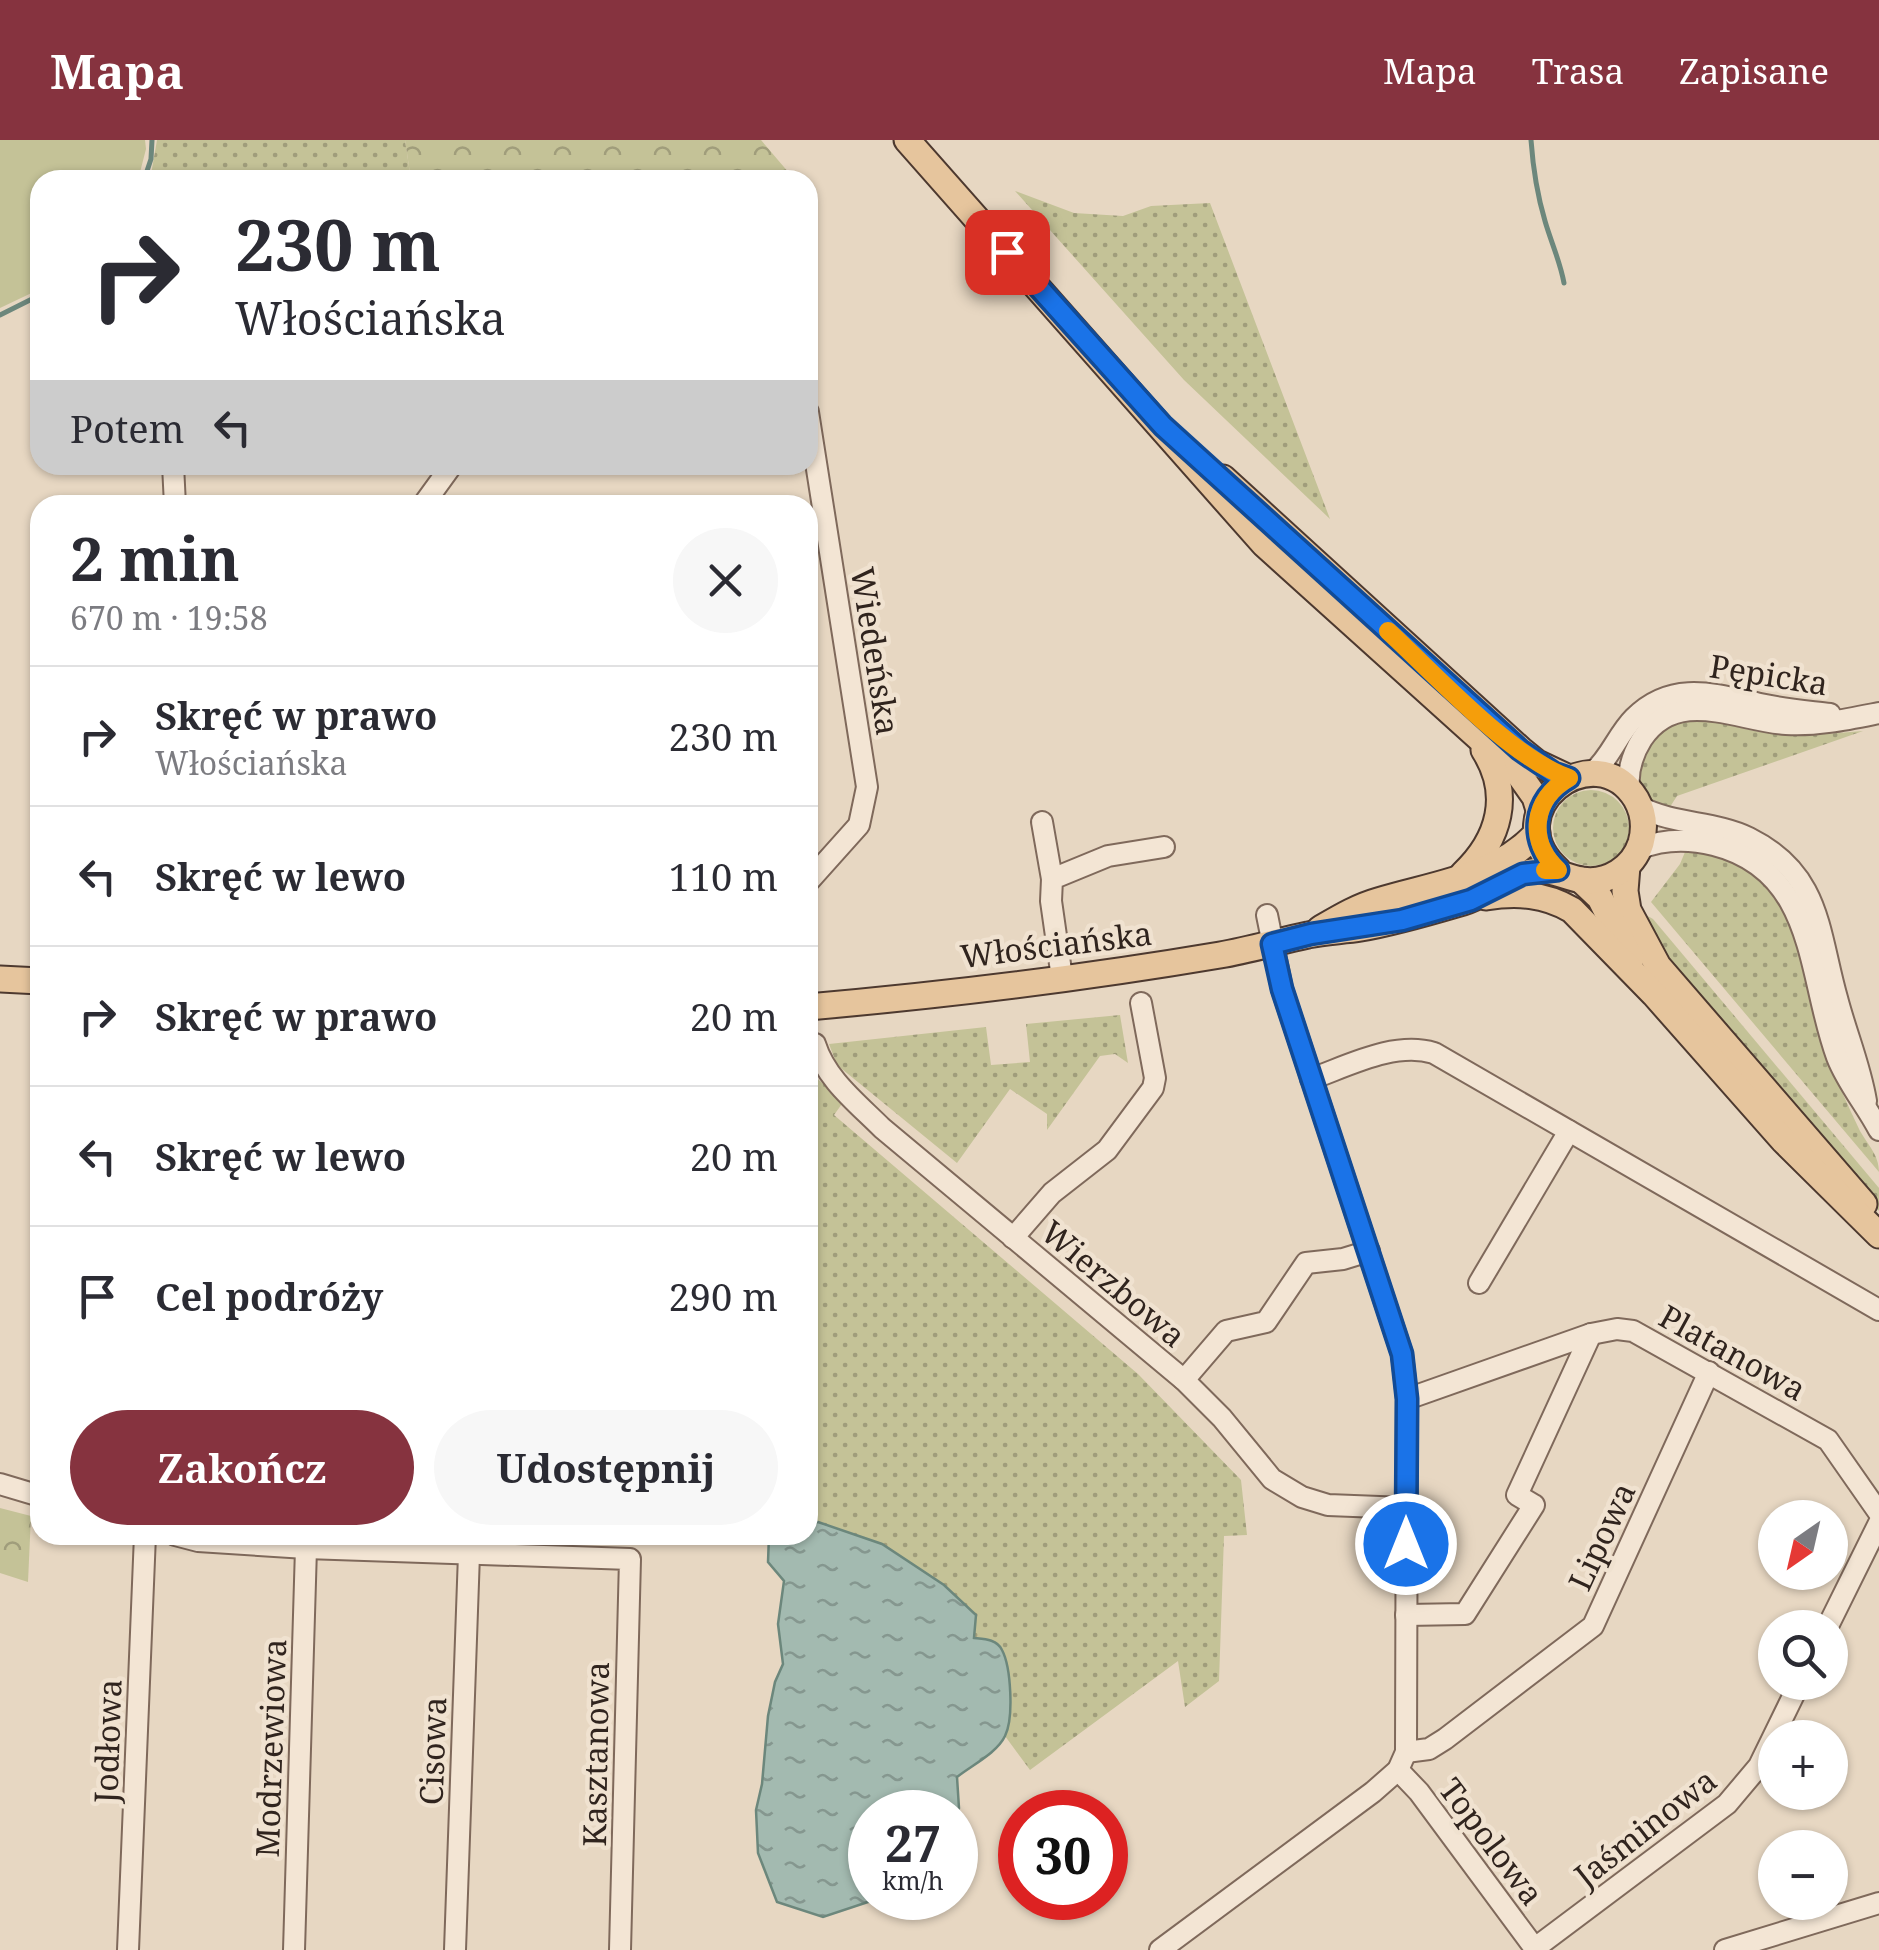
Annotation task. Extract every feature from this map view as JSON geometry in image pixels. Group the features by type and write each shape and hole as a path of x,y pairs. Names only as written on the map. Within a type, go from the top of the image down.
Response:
{"main road":[{"path":"907,140 1264,544 1518,772 1536,797 1544,854 1600,898 1627,953 1654,994"},
{"path":"1163,426 1520,750 1554,773 1612,778 1634,799 1644,828 1626,891 1628,910 1658,966 1840,1173 1879,1224"},
{"path":"1476,737 1497,773 1499,817 1466,889 1557,902 1591,927 1784,1140 1879,1235"},
{"path":"1538,822 1551,791 1580,776"},
{"name":"Włościańska","path":"1466,889 1476,874 1514,855 1538,822"},
{"path":"1570,875 1606,878 1633,857"},
{"name":"Włościańska","path":"818,1006 1062,978 1272,944 1311,934 1373,902 1466,889 1523,874 1570,875"},
{"path":"0,979 30,980"}],"street":[{"name":"Wiedeńska","path":"818,475 867,787 860,825 818,871"},
{"name":"Pępicka","path":"1580,776 1602,766 1633,718 1679,693 1709,692 1785,709 1852,716"},
{"name":"Pępicka","path":"1634,799 1629,769 1639,743 1655,724 1678,712 1708,709 1768,723 1803,725 1879,713"},
{"path":"1634,799 1658,816 1704,824 1752,840 1778,857 1800,880 1820,918 1836,996 1861,1072 1868,1108"},
{"path":"1042,822 1062,978"},
{"path":"1633,857 1675,841 1721,847 1747,858 1778,883 1801,920 1845,1076 1879,1130"},
{"path":"1052,878 1108,856 1164,847"},
{"path":"1267,915 1282,989 1402,1354 1407,1399 1402,1761"},
{"path":"1014,1238 1052,1192 1107,1150 1152,1088 1155,1078 1141,1002"},
{"path":"1310,1078 1397,1050 1416,1048 1434,1053 1879,1310"},
{"name":"Wierzbowa","path":"818,1055 836,1083 906,1148 1184,1380 1222,1418 1272,1479 1302,1497 1328,1505 1405,1508"},
{"path":"1479,1283 1569,1130"},
{"path":"1184,1380 1226,1331 1266,1322 1306,1263 1369,1251"},
{"name":"Platanowa","path":"1407,1399 1591,1334 1617,1329 1642,1334 1828,1440 1879,1513"},
{"path":"1406,1615 1465,1614 1534,1506 1517,1495 1591,1334"},
{"name":"Lipowa","path":"1160,1950 1372,1792 1402,1761 1445,1739 1593,1626 1710,1372"},
{"path":"0,1484 30,1493"},
{"path":"1836,1610 1879,1522"},
{"name":"Jodłowa","path":"128,1950 145,1545"},
{"path":"260,1545 470,1554"},
{"name":"Modrzewiowa","path":"294,1950 306,1548"},
{"name":"Kasztanowa","path":"470,1554 630,1558 620,1950"},
{"name":"Cisowa","path":"455,1950 470,1554"},
{"name":"Jaśminowa","path":"1535,1949 1727,1804 1759,1766 1791,1700"},
{"name":"Topolowa","path":"1402,1761 1419,1792 1535,1949"},
{"path":"1725,1950 1879,1903"}],"green space":[{"path":"0,140 145,140 141,170 30,170 30,294 0,308"},
{"path":"157,140 405,140 410,170 152,170"},
{"path":"405,140 761,140 786,170 410,170"},
{"path":"1015,191 1074,213 1123,216 1151,206 1210,203 1330,519 1184,380"},
{"path":"1699,718 1774,734 1863,731 1677,796 1668,810 1644,792 1639,783 1641,763 1661,728"},
{"path":"1591,790 1618,801 1629,828 1618,855 1591,866 1564,855 1553,828 1564,801"},
{"path":"1685,852 1737,864 1779,898 1794,929 1826,1053 1860,1131 1875,1155 1879,1172 1651,902"},
{"path":"1646,915 1879,1188 1879,1211 1668,968 1639,917"},
{"path":"1120,1015 1128,1063 1115,1054 1100,1056 1047,1130 1047,1114 1010,1089 957,1163 837,1065 829,1044 986,1027 991,1065 1030,1062 1026,1024"},
{"path":"818,1079 844,1101 834,1115 1138,1374 1241,1480 1247,1535 1224,1536 1219,1681 1185,1707 1178,1661 1030,1770 1005,1736 1010,1680 1002,1650 974,1638 882,1544 818,1522"},
{"path":"0,1508 30,1516 30,1538 28,1582 0,1573"}],"water":[{"path":"818,1522 882,1544 944,1585 976,1615 974,1638 1000,1646 1008,1668 1010,1717 1005,1736 990,1753 957,1777 958,1790 848,1790 848,1909 823,1917 777,1902 758,1853 756,1810 768,1716 783,1664 778,1624 784,1581 768,1562 769,1545 818,1545"}],"waterway":[{"path":"147,170 152,140"},
{"path":"1531,140 1540,201 1564,283"},
{"path":"0,315 30,300"}],"slow traffic":[{"path":"1388,631 1520,750 1554,773 1569,778 1551,791 1537,818 1539,844 1558,870 1545,870"}],"route":[{"path":"1007,252 1163,426 1520,750 1554,773 1569,778 1551,791 1537,818 1539,844 1558,870 1523,874 1471,900 1402,920 1272,944 1282,989 1402,1354 1407,1399 1406,1544"}]}
